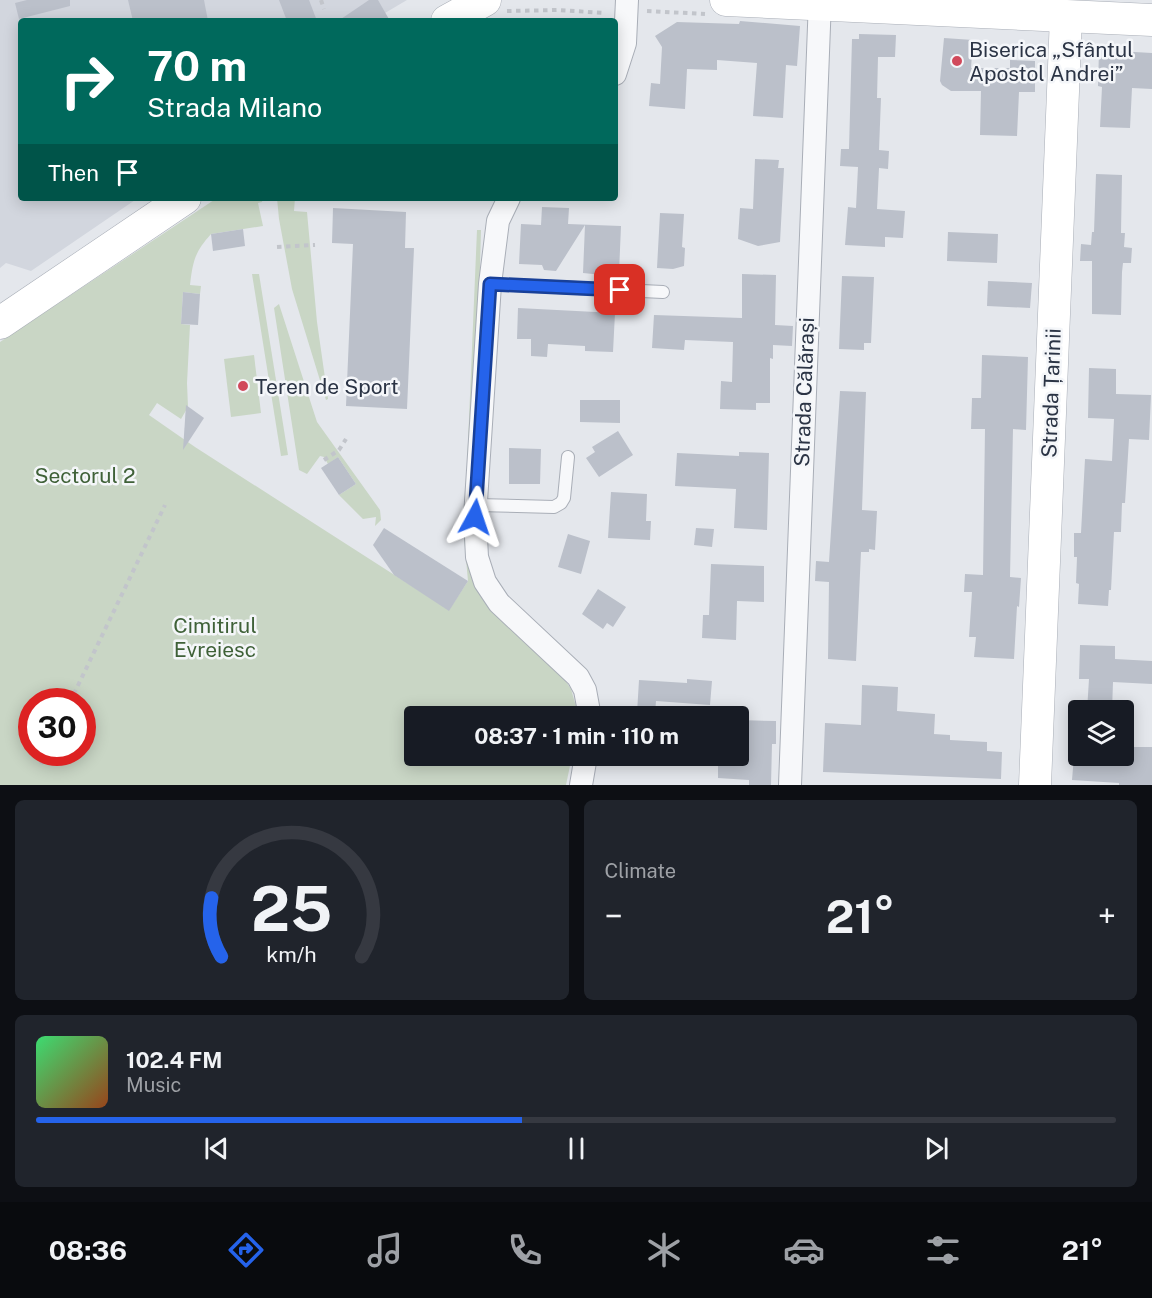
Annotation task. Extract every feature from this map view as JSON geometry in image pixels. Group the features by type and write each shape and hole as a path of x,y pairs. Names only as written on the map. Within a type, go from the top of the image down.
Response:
{"street":[{"path":"726,0 1066,8 1152,20"},
{"name":"Strada Călărași","path":"790,785 820,2"},
{"path":"456,18 492,6"},
{"path":"618,65 625,43 619,7"},
{"name":"Strada Țarinii","path":"1035,785 1066,8"},
{"path":"0,322 181,201"},
{"path":"508,201 498,221 490,284 476,505 477,557 488,587 510,614 578,677 585,690 588,706"},
{"path":"581,785 584,766"}],"lane":[{"path":"490,284 663,292"},
{"path":"476,505 554,507 564,498 568,457"}],"path":[{"path":"321,0 324,9"},
{"path":"492,6 558,10 619,7"},
{"path":"277,247 315,245"},
{"path":"324,460 339,450 346,439"},
{"path":"77,688 165,505"}],"shaded area":[{"path":"0,0 407,0 385,13 388,18 18,18 18,201 134,201 31,271 6,263 0,268"}],"green space":[{"name":"Cimitirul Evreiesc","path":"212,201 262,201 258,203 263,226 211,234 198,251 190,285 201,286 200,294 183,292 181,324 190,325 188,407 181,419 157,403 149,415 449,610 468,581 464,537 477,230 481,230 472,565 559,671 571,689 576,706 404,706 404,766 570,766 566,785 0,785 0,342"},
{"path":"277,201 295,201 294,211 307,212 317,322 328,399 326,400 292,289"},
{"path":"252,274 259,274 288,455 281,456"},
{"path":"279,304 317,422 380,510 381,520 375,526 376,517 363,519 339,495 356,484 338,457 328,464 324,457 320,456 307,474 299,470 274,308"},
{"name":"Teren de Sport","path":"254,355 261,413 231,417 224,359"}],"building":[{"path":"27,0 70,0 70,6 19,18 15,3"},
{"path":"128,0 204,0 207,18 132,18"},
{"path":"279,0 309,0 316,18 286,18"},
{"path":"369,0 378,0 388,18 342,18"},
{"path":"740,21 800,26 797,66 786,65 783,118 753,116 757,63 717,60 717,70 687,69 685,109 649,106 651,83 660,84 662,47 655,36 677,22 739,24"},
{"path":"859,34 896,35 895,57 878,57 877,98 881,98 879,150 889,151 888,169 879,168 877,209 905,211 903,238 885,237 885,247 845,245 848,207 856,208 858,167 840,166 841,149 849,149 852,39 859,39"},
{"path":"944,38 973,40 971,68 1010,68 1010,60 1035,61 1035,92 1019,92 1017,136 980,135 981,91 951,91 942,85 940,81"},
{"path":"1099,50 1152,53 1152,89 1132,88 1130,128 1100,127 1102,87 1098,86"},
{"path":"755,159 779,160 778,168 784,168 780,242 758,246 738,239 740,208 753,209"},
{"path":"1096,174 1122,175 1121,233 1125,233 1124,247 1132,248 1131,263 1123,263 1121,315 1092,314 1092,261 1080,261 1081,244 1091,245 1092,232 1094,232"},
{"path":"542,207 569,208 568,224 621,226 619,273 603,273 603,275 583,273 585,225 556,271 544,270 542,265 519,264 521,224 541,225"},
{"path":"333,208 406,212 405,248 414,248 407,409 346,406 353,244 332,243"},
{"path":"660,213 684,214 682,247 685,248 684,266 673,269 657,268"},
{"path":"243,229 245,246 213,251 211,234"},
{"path":"948,232 998,234 997,263 947,261"},
{"path":"742,274 776,275 775,325 793,326 792,346 773,345 773,359 770,358 770,403 756,403 756,410 720,409 721,381 732,382 733,342 685,340 684,350 652,348 654,315 742,318"},
{"path":"842,276 874,277 871,343 864,343 864,350 839,349"},
{"path":"988,281 1032,283 1030,308 987,306"},
{"path":"183,292 200,294 198,325 181,324"},
{"path":"518,308 615,313 613,352 585,351 585,346 548,344 547,357 531,356 531,339 517,339"},
{"path":"982,355 1028,357 1026,430 1013,429 1010,577 1021,578 1014,659 974,657 976,637 969,637 972,592 964,592 965,574 983,575 985,429 971,429 972,398 981,398"},
{"path":"1089,368 1116,369 1116,394 1151,395 1149,440 1129,439 1125,503 1122,503 1121,532 1114,532 1108,606 1078,604 1079,584 1076,583 1077,557 1074,557 1074,533 1081,533 1085,459 1112,461 1114,419 1088,418"},
{"path":"840,391 866,392 862,510 877,511 875,550 869,549 869,552 861,552 856,661 828,659 829,582 815,581 816,561 829,562"},
{"path":"580,400 620,400 620,423 580,422"},
{"path":"186,405 204,418 183,450"},
{"path":"618,431 633,455 599,477 586,458 595,452 592,447"},
{"path":"509,448 541,449 540,484 509,484"},
{"path":"739,452 769,453 767,530 734,528 736,489 675,486 677,453 739,456"},
{"path":"338,457 356,484 339,495 321,468"},
{"path":"611,492 647,494 646,521 651,521 650,540 608,538"},
{"path":"384,528 468,581 449,611 394,575 373,545"},
{"path":"696,528 714,529 712,547 694,545"},
{"path":"568,534 590,541 581,574 558,567"},
{"path":"711,564 764,566 764,602 737,601 736,640 702,638 703,615 709,615"},
{"path":"598,589 626,607 613,627 607,623 603,629 582,614"},
{"path":"1080,645 1115,646 1115,659 1152,661 1152,684 1113,682 1112,700 1088,700 1089,679 1079,679"},
{"path":"687,679 712,681 710,705 656,701 656,706 637,706 639,680 687,683"},
{"path":"862,685 898,687 897,711 935,714 934,734 950,735 950,740 987,742 987,751 1002,752 1001,779 823,772 825,723 861,725"},
{"path":"749,720 776,721 776,744 772,744 771,785 749,785 749,780 718,778 718,766 749,766"},
{"path":"1134,747 1152,747 1152,785 1119,785 1119,783 1072,780 1073,766 1134,766"}],"place":[{"name":"Biserica „Sfântul Apostol Andrei”","path":"957,61"},
{"name":"Teren de Sport","path":"243,386"}],"route":[{"path":"475,517 490,284 620,290"}],"park label":[{"name":"Sectorul 2","path":"85,475"}]}
